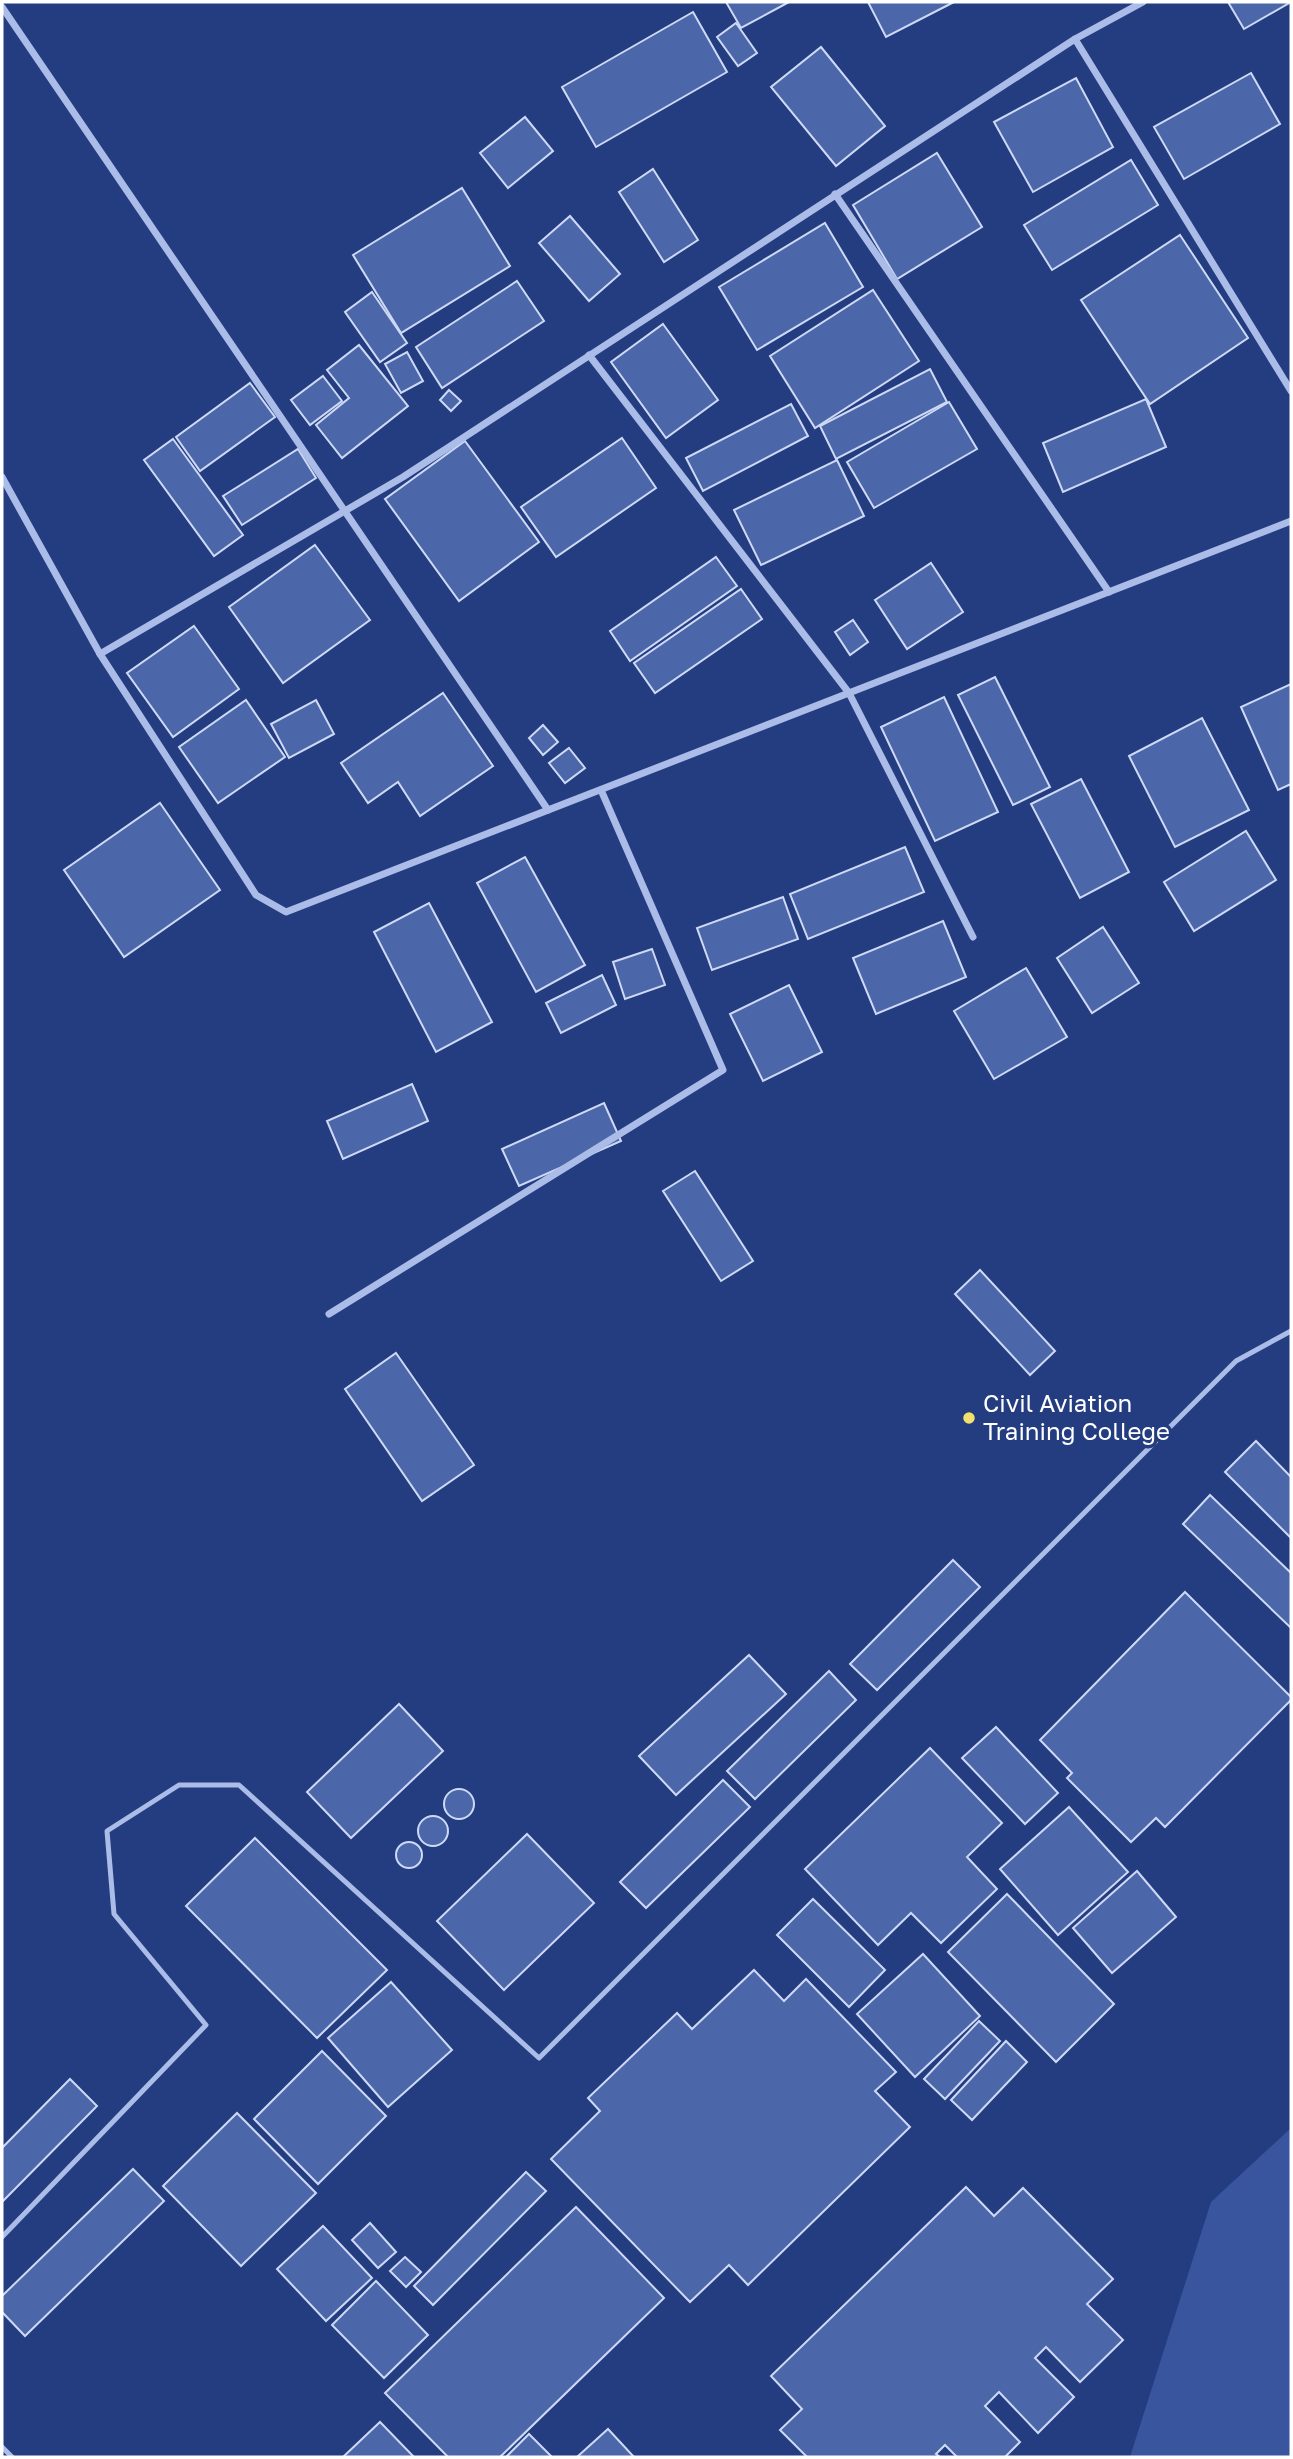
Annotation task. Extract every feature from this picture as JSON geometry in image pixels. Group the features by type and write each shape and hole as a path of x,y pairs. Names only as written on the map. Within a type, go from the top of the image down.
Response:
{"street":[{"path":"100,654 403,477 1075,39 1143,2"},
{"path":"2,7 548,810"},
{"path":"1075,39 1291,391"},
{"path":"835,194 1109,592"},
{"path":"589,355 849,693 973,937"},
{"path":"2,477 100,654 256,895 286,912 1291,521"},
{"path":"329,1314 723,1070 601,790"}],"lane":[{"path":"2,2237 206,2025 114,1914 107,1831 179,1785 239,1784 539,2058 1236,1361 1291,1332"},
{"path":"2,2448 12,2457"}],"shaded area":[{"path":"1291,2128 1291,2457 1130,2457 1211,2202"}],"building":[{"path":"726,2 789,2 741,28"},
{"path":"868,2 954,2 886,37"},
{"path":"1228,2 1291,2 1244,29"},
{"path":"693,12 727,72 596,147 562,87"},
{"path":"736,23 757,53 738,66 717,37"},
{"path":"821,47 885,126 836,166 771,87"},
{"path":"1251,73 1280,124 1184,179 1154,127"},
{"path":"1076,78 1113,147 1033,192 994,122"},
{"path":"525,117 553,151 508,188 480,153"},
{"path":"937,153 982,227 897,279 853,205"},
{"path":"1131,160 1158,205 1052,270 1024,225"},
{"path":"653,169 698,240 664,262 619,192"},
{"path":"462,188 510,266 401,333 353,255"},
{"path":"570,216 620,274 589,301 539,243"},
{"path":"825,223 863,287 757,350 719,287"},
{"path":"1180,235 1248,338 1150,404 1081,300"},
{"path":"517,281 544,321 442,388 416,347"},
{"path":"873,290 919,361 815,428 770,356"},
{"path":"372,292 407,343 380,362 345,312"},
{"path":"663,324 718,400 666,438 611,362"},
{"path":"359,345 408,406 342,458 316,425 349,398 327,370"},
{"path":"407,352 423,381 401,393 385,364"},
{"path":"930,369 947,402 836,459 820,426"},
{"path":"323,376 342,401 310,425 291,400"},
{"path":"250,383 275,417 200,471 176,437"},
{"path":"449,390 461,401 451,411 440,400"},
{"path":"1146,399 1166,447 1063,492 1043,443"},
{"path":"949,402 977,449 874,508 847,462"},
{"path":"791,404 808,436 703,491 686,458"},
{"path":"622,438 656,488 556,557 521,507"},
{"path":"173,439 243,535 214,556 144,460"},
{"path":"465,441 539,542 459,601 385,499"},
{"path":"298,449 316,478 242,525 223,496"},
{"path":"837,460 864,516 761,565 734,510"},
{"path":"315,545 370,620 283,683 229,607"},
{"path":"716,557 737,586 630,661 610,631"},
{"path":"931,563 963,612 907,649 875,600"},
{"path":"741,589 762,619 655,693 634,663"},
{"path":"853,620 868,642 850,655 835,632"},
{"path":"194,626 239,689 173,737 127,673"},
{"path":"995,677 1050,787 1013,805 958,695"},
{"path":"1291,684 1291,784 1278,790 1241,707"},
{"path":"443,693 493,766 420,816 398,782 368,803 341,763"},
{"path":"944,697 998,812 935,841 881,727"},
{"path":"246,700 285,757 218,803 179,747"},
{"path":"316,700 334,734 289,758 271,724"},
{"path":"1202,718 1249,810 1175,847 1129,756"},
{"path":"543,725 558,742 543,755 529,738"},
{"path":"569,748 585,768 565,783 549,763"},
{"path":"1081,779 1129,872 1080,898 1031,804"},
{"path":"160,803 220,890 124,957 64,870"},
{"path":"1246,831 1276,880 1194,931 1164,882"},
{"path":"905,847 924,892 808,939 790,894"},
{"path":"525,857 585,965 536,992 477,883"},
{"path":"783,897 798,939 712,970 697,928"},
{"path":"429,903 492,1022 436,1052 374,932"},
{"path":"943,921 966,977 876,1014 853,958"},
{"path":"1103,927 1139,983 1092,1013 1057,958"},
{"path":"652,949 665,985 625,999 613,962"},
{"path":"1026,968 1067,1037 994,1079 954,1011"},
{"path":"602,975 616,1005 561,1033 546,1003"},
{"path":"789,985 822,1052 763,1081 730,1014"},
{"path":"412,1084 428,1121 343,1159 327,1121"},
{"path":"604,1103 621,1141 519,1186 502,1149"},
{"path":"695,1171 753,1261 721,1281 663,1191"},
{"path":"980,1270 1055,1351 1030,1375 955,1294"},
{"path":"396,1353 474,1465 422,1501 345,1389"},
{"path":"1256,1441 1291,1477 1291,1538 1225,1472"},
{"path":"1210,1495 1291,1573 1291,1628 1183,1524"},
{"path":"953,1560 980,1587 877,1690 850,1664"},
{"path":"1185,1592 1291,1697 1291,1700 1165,1827 1156,1818 1131,1842 1067,1778 1072,1773 1040,1740"},
{"path":"749,1655 786,1694 676,1795 639,1756"},
{"path":"829,1671 856,1700 755,1799 727,1771"},
{"path":"399,1704 443,1751 351,1838 307,1792"},
{"path":"996,1727 1058,1793 1025,1824 962,1758"},
{"path":"930,1748 1002,1823 967,1857 997,1889 941,1943 911,1913 878,1945 805,1869"},
{"path":"723,1780 750,1807 646,1908 620,1882"},
{"path":"459,1789 465,1790 473,1798 473,1810 465,1818 459,1819 453,1818 445,1810 444,1804 445,1798 453,1790"},
{"path":"1069,1807 1128,1872 1058,1935 1000,1869"},
{"path":"433,1816 443,1821 448,1831 443,1841 433,1846 423,1841 418,1831 423,1821"},
{"path":"527,1834 594,1903 504,1990 437,1921"},
{"path":"255,1838 387,1970 317,2038 186,1906"},
{"path":"409,1842 418,1846 422,1855 418,1864 409,1868 400,1864 396,1855 400,1846"},
{"path":"1137,1871 1176,1917 1112,1973 1073,1928"},
{"path":"1007,1894 1114,2004 1056,2062 948,1952"},
{"path":"813,1899 885,1970 849,2007 777,1935"},
{"path":"923,1954 980,2016 915,2077 857,2014"},
{"path":"754,1970 784,2001 806,1979 896,2072 875,2091 910,2127 748,2285 729,2265 690,2302 551,2159 600,2111 588,2098 677,2013 692,2029"},
{"path":"391,1982 452,2050 388,2107 328,2038"},
{"path":"979,2021 1000,2041 945,2099 924,2079"},
{"path":"1006,2041 1027,2062 972,2120 951,2100"},
{"path":"322,2051 386,2116 318,2184 254,2119"},
{"path":"70,2079 97,2106 2,2202 2,2148"},
{"path":"237,2113 316,2193 241,2266 163,2186"},
{"path":"133,2169 164,2201 25,2336 2,2312 2,2296"},
{"path":"526,2172 546,2191 433,2305 414,2286"},
{"path":"966,2187 994,2216 1023,2188 1113,2279 1087,2304 1123,2340 1080,2382 1046,2347 1035,2358 1074,2397 1038,2433 999,2392 985,2406 1020,2442 1005,2457 957,2457 945,2445 936,2454 940,2457 807,2457 780,2430 802,2409 771,2376"},
{"path":"576,2207 664,2298 500,2457 448,2457 385,2393"},
{"path":"370,2223 396,2252 378,2268 352,2240"},
{"path":"323,2226 372,2278 326,2321 277,2269"},
{"path":"405,2257 421,2272 406,2287 390,2271"},
{"path":"376,2281 428,2335 384,2378 332,2325"},
{"path":"380,2422 414,2457 343,2457"},
{"path":"608,2429 634,2457 577,2457"},
{"path":"529,2434 552,2457 506,2457"}],"place":[{"name":"Civil Aviation Training College","path":"969,1418"}]}
